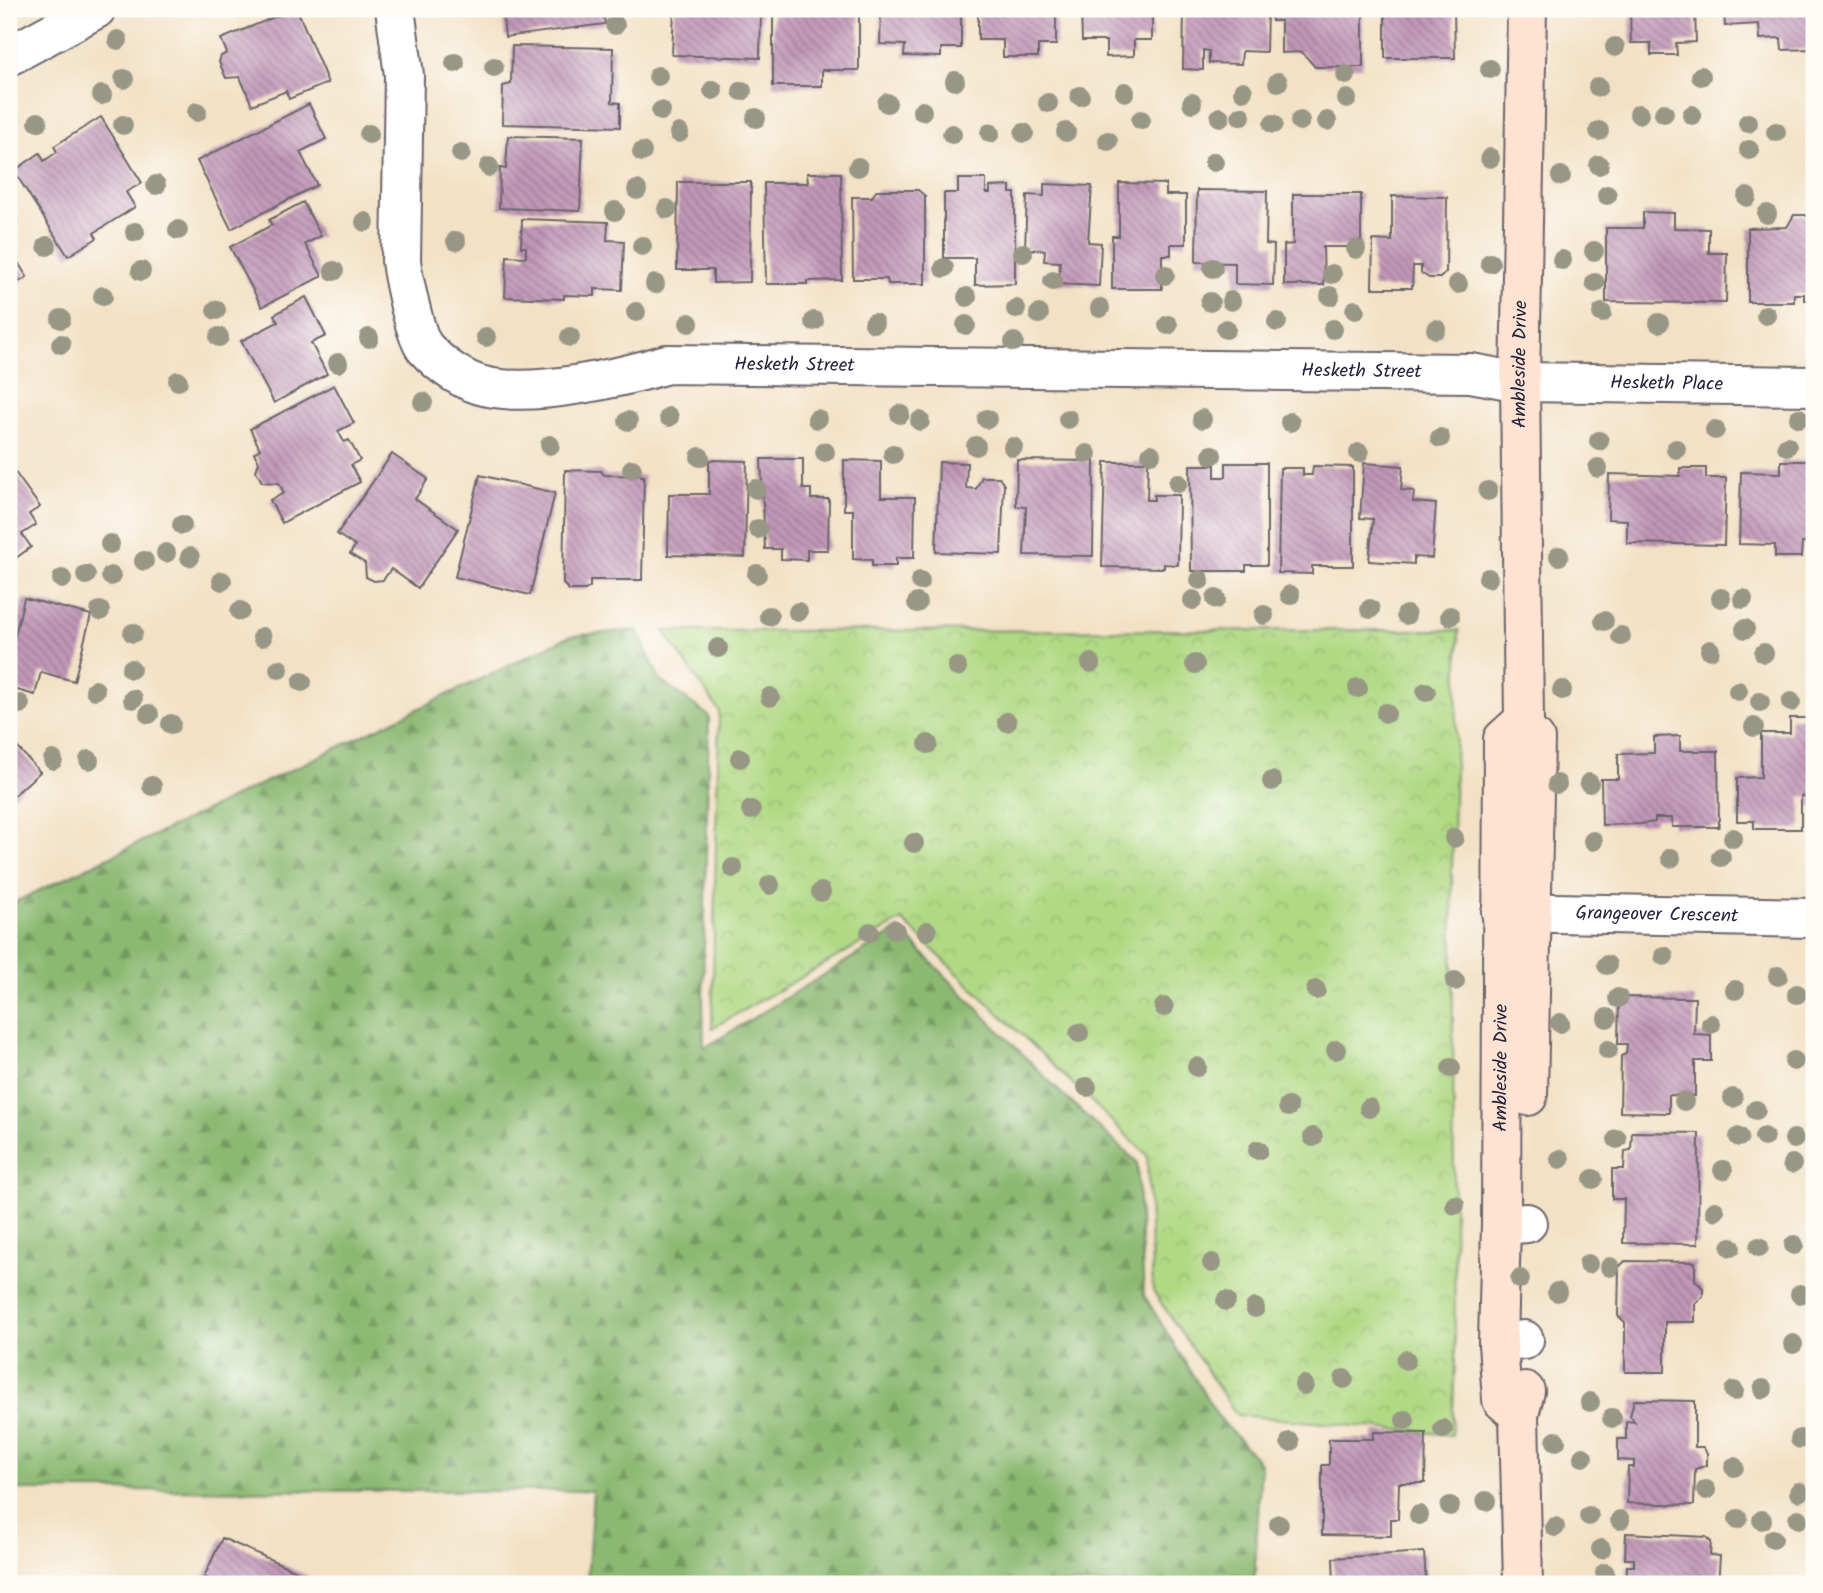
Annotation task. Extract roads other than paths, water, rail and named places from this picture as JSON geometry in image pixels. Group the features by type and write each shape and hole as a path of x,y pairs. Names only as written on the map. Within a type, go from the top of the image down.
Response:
{"street":[{"path":"9,56 96,9"},
{"name":"Hesketh Street","path":"396,9 404,75 401,261 404,288 423,346 452,372 487,387 535,389 627,376 667,364 1471,373 1520,382"},
{"name":"Ambleside Drive","path":"1523,1584 1519,1415 1502,1399 1511,1341 1517,913 1503,739 1529,729 1520,382 1527,9"},
{"name":"Hesketh Place","path":"1520,382 1814,386"},
{"name":"Grangeover Crescent","path":"1517,913 1814,918"}]}
